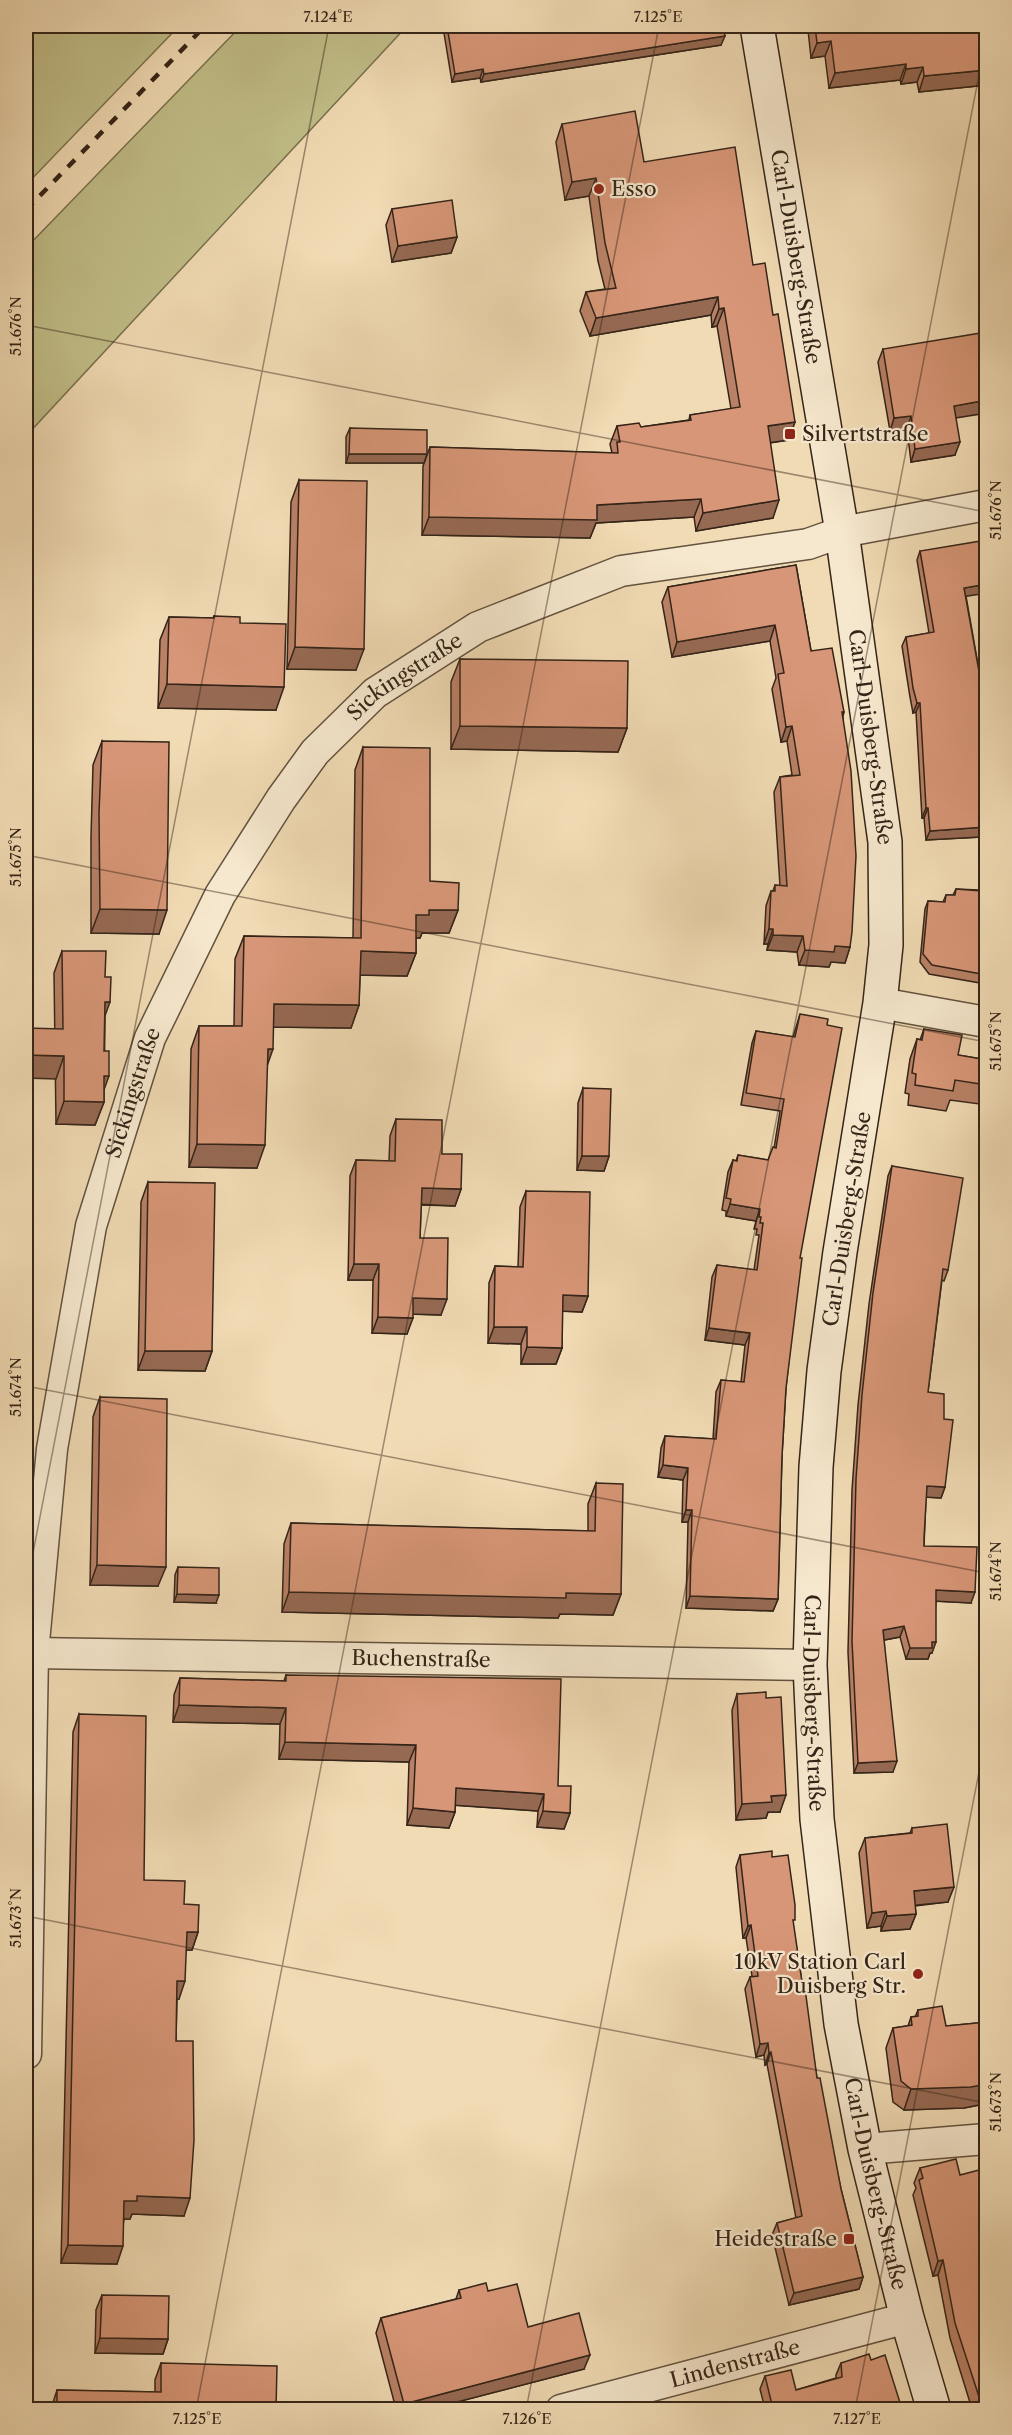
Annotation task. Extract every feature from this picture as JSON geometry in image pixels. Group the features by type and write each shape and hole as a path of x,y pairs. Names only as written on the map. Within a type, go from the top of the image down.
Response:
{"main road":[{"name":"Carl-Duisberg-Straße","path":"757,26 842,532 885,842 886,945 880,1003 840,1252 824,1371 816,1467 810,1665 817,1819 841,2024 865,2150 907,2318 934,2409"}],"street":[{"path":"842,532 987,505"},
{"name":"Sickingstraße","path":"26,2054 33,1653 52,1449 92,1226 150,1038 220,895 281,799 315,752 375,693 478,627 621,571 808,544 842,532"},
{"path":"880,1003 987,1022"},
{"name":"Buchenstraße","path":"33,1653 810,1665"},
{"path":"865,2150 987,2139"},
{"name":"Lindenstraße","path":"561,2409 907,2318"}],"shaded area":[{"path":"26,26 179,26 26,185"},
{"path":"241,26 407,26 26,436 26,248"}],"building":[{"path":"447,26 723,26 725,36 484,74 483,69 455,74"},
{"path":"815,26 987,26 987,70 924,76 923,67 906,69 906,64 835,73 831,41 817,43"},
{"path":"635,111 644,162 735,147 753,265 765,263 773,315 778,314 795,422 768,426 779,500 703,513 701,499 597,505 597,520 429,517 430,447 618,453 617,442 620,442 617,426 639,423 641,427 691,420 690,415 740,407 724,308 719,309 718,297 596,318 586,292 616,288 605,243 596,178 572,182 562,124"},
{"path":"452,200 457,237 398,246 392,209"},
{"path":"987,332 987,400 954,406 960,442 915,449 911,416 894,418 883,349"},
{"path":"350,428 427,430 427,454 349,454"},
{"path":"299,480 367,481 364,649 295,647"},
{"path":"987,540 987,584 964,588 987,716 987,846 984,846 985,827 930,831 928,808 926,808 920,703 917,703 913,688 906,637 934,632 920,551"},
{"path":"796,565 811,651 832,648 844,712 842,712 851,771 856,856 852,932 850,947 835,946 834,952 805,950 803,936 773,935 773,929 769,929 771,891 775,891 775,885 787,886 780,777 800,775 792,726 786,727 778,674 784,673 775,625 677,642 668,587"},
{"path":"214,616 240,617 240,623 286,624 284,687 167,684 169,617 214,618"},
{"path":"460,659 628,661 627,728 460,726"},
{"path":"102,741 169,742 167,910 100,909 99,813"},
{"path":"363,747 430,748 430,881 459,883 458,910 429,910 429,915 416,915 416,953 361,951 359,1005 274,1004 273,1049 268,1049 265,1145 197,1144 199,1026 242,1026 244,936 361,938"},
{"path":"982,879 987,880 987,975 932,965 923,954 928,901 945,902 946,895 955,895 956,889 981,891"},
{"path":"62,951 106,951 105,977 111,977 110,1002 105,1002 104,1051 109,1051 109,1076 104,1076 104,1102 64,1101 64,1056 26,1055 26,1028 63,1029"},
{"path":"800,1014 828,1019 827,1025 842,1028 800,1258 802,1258 786,1388 778,1599 690,1596 692,1510 686,1510 688,1468 663,1465 665,1436 716,1439 721,1380 744,1382 750,1333 709,1328 717,1265 757,1270 763,1223 760,1223 760,1209 730,1204 731,1199 726,1198 733,1160 737,1161 738,1155 768,1160 773,1147 776,1148 784,1099 746,1093 756,1031 795,1037"},
{"path":"924,1029 962,1035 958,1055 987,1060 987,1085 955,1080 953,1091 915,1085 916,1074 912,1073 917,1039 922,1040"},
{"path":"583,1088 611,1089 609,1156 582,1156"},
{"path":"396,1119 442,1120 442,1154 462,1154 461,1189 422,1188 420,1238 448,1238 447,1299 413,1298 413,1318 378,1317 379,1264 354,1264 356,1160 395,1161"},
{"path":"892,1166 963,1178 948,1270 943,1269 928,1392 944,1394 944,1419 953,1420 945,1487 927,1486 924,1546 977,1547 975,1592 936,1590 936,1642 932,1642 932,1648 910,1648 904,1626 883,1630 897,1761 858,1763 852,1641 856,1479 873,1293"},
{"path":"148,1182 215,1183 212,1351 145,1351"},
{"path":"526,1191 590,1192 588,1296 563,1295 562,1348 527,1347 527,1327 494,1327 495,1266 523,1267"},
{"path":"100,1397 167,1399 166,1567 97,1565"},
{"path":"596,1483 623,1484 621,1594 566,1593 566,1598 289,1592 291,1523 595,1531"},
{"path":"178,1567 219,1568 219,1595 177,1594"},
{"path":"286,1675 561,1679 558,1786 571,1786 570,1813 543,1811 544,1794 456,1788 455,1812 413,1808 416,1745 285,1742 286,1708 179,1705 180,1678 286,1681"},
{"path":"766,1692 766,1698 781,1697 786,1795 771,1796 772,1802 742,1804 737,1694"},
{"path":"79,1714 146,1716 144,1880 185,1881 184,1904 199,1905 198,1932 187,1932 185,1981 177,1981 176,2041 193,2041 194,2140 190,2198 137,2196 137,2201 124,2201 123,2246 68,2245"},
{"path":"947,1824 954,1887 914,1891 916,1914 887,1916 886,1911 872,1913 865,1838 912,1833 912,1828"},
{"path":"772,1851 772,1857 788,1855 795,1905 795,1920 793,1920 817,2078 820,2078 841,2189 863,2277 794,2293 777,2223 802,2216 771,2052 769,2053 768,2043 760,2044 750,1977 758,1976 751,1925 748,1926 740,1855"},
{"path":"942,2006 946,2026 987,2022 987,2084 971,2087 911,2089 901,2081 893,2028 912,2025 911,2017 918,2016 918,2010"},
{"path":"956,2159 960,2175 983,2169 987,2179 987,2243 980,2245 987,2268 987,2409 983,2409 955,2323 943,2260 938,2261 919,2180 923,2178 920,2168"},
{"path":"486,2283 488,2291 517,2284 528,2327 579,2313 590,2355 404,2404 381,2318 461,2298 459,2290"},
{"path":"102,2295 169,2296 168,2339 100,2338"},
{"path":"869,2354 871,2360 885,2355 902,2409 773,2409 765,2376 791,2370 796,2390 842,2377 841,2363"},
{"path":"161,2363 277,2366 276,2409 57,2409 57,2390 161,2392"}],"railway":[{"path":"26,210 205,26"}],"place":[{"name":"Esso","path":"599,189"},
{"name":"Silvertstraße","path":"790,434"},
{"name":"10kV Station Carl Duisberg Str.","path":"918,1974"},
{"name":"Heidestraße","path":"849,2239"}]}
